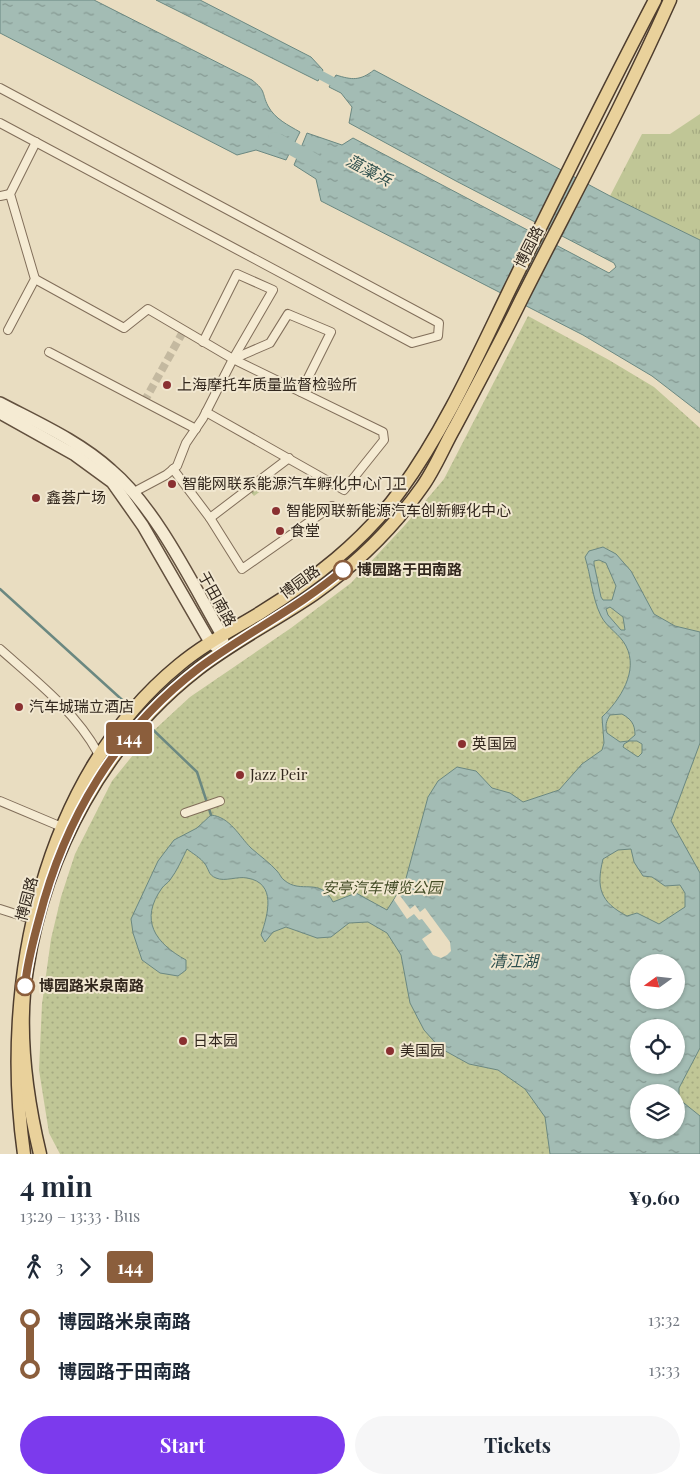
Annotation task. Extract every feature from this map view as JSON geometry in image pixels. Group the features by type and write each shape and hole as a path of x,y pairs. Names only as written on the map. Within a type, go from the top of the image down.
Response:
{"main road":[{"name":"博园路","path":"24,1154 14,1102 11,1047 14,974 25,917 40,867 57,825 76,786 98,753 145,695 179,664 210,642 308,581 359,539 383,514 421,461 450,410 600,106 655,0"},
{"name":"博园路","path":"40,1154 29,1104 25,1070 24,1017 28,962 48,880 72,823 99,777 128,738 158,705 199,668 317,592 370,548 424,485 491,359 670,0"}],"street":[{"path":"0,88 439,323 438,336 412,343 0,123"},
{"path":"8,330 35,279 10,194 36,142"},
{"path":"0,196 10,194"},
{"path":"134,492 177,466 186,443 196,430 232,359 273,290 237,274 203,342"},
{"path":"35,279 124,328 148,309 232,359 383,432 384,440 344,490 206,412"},
{"path":"232,359 270,343 288,314 331,332 300,392"},
{"path":"49,352 196,430"},
{"name":"于田南路","path":"0,403 88,452 112,470 134,492 152,517 222,635 223,652"},
{"name":"于田南路","path":"0,413 75,454 112,482 142,526 210,642 223,652"},
{"path":"210,518 289,458"},
{"path":"173,469 210,518 242,569 332,506"},
{"path":"0,648 41,684 87,733 98,753"},
{"path":"0,801 57,825"},
{"path":"185,813 220,801"},
{"path":"0,909 25,917"}],"green space":[{"path":"700,114 700,240 610,196 642,134 670,134"},
{"name":"安亭汽车博览公园","path":"528,316 654,387 700,428 700,1154 60,1154 49,1133 39,1070 42,1004 51,939 61,897 75,854 112,781 150,734 190,697 291,628 351,583 405,525 444,479"},
{"path":"270,476 274,481 254,496 250,491"}],"water":[{"path":"0,0 94,0 252,80 262,90 268,106 274,115 300,132 286,160 256,150 237,155 0,33"},
{"path":"156,0 200,0 311,57 323,70 318,81"},
{"path":"374,70 610,196 700,240 700,413 652,376 583,335 321,201 316,179 294,165 307,133 342,145 353,138 609,273 616,267 614,263 349,123 352,107 341,93 329,87 336,75 347,78 360,78"},
{"name":"清江湖","path":"603,547 616,554 631,571 654,614 675,626 700,632 700,743 671,821 700,873 700,1048 681,1084 630,1084 630,1139 685,1139 685,1104 700,1116 700,1154 550,1154 545,1117 525,1089 498,1070 469,1064 440,1048 424,1030 410,1003 401,955 387,933 368,922 349,923 331,937 317,938 286,927 273,932 265,942 261,935 268,909 268,900 263,886 257,881 247,878 220,879 213,877 203,862 187,849 175,873 162,888 155,900 151,920 154,930 166,946 186,960 186,970 178,976 160,973 142,960 133,933 131,919 158,861 174,840 197,828 211,815 218,816 229,823 251,848 290,884 322,890 328,894 333,902 356,893 387,910 405,882 428,797 438,781 457,767 476,771 492,788 510,793 523,802 559,790 582,764 602,750 604,743 602,717 621,694 629,675 630,665 626,646 601,616 585,557 589,551","holes":["599,560 606,563 616,586 612,600 603,600 601,597 594,561","610,607 623,617 625,630 621,630 608,615 606,609","622,714 625,716 633,725 635,735 628,741 620,742 607,733 606,726 610,715","629,741 637,741 642,744 642,753 638,757 623,747","631,849 634,862 643,876 652,877 665,886 680,885 685,893 685,907 659,924 637,913 627,916 618,911 606,899 600,886 603,859 618,850"]}],"pier":[{"path":"398,893 410,909 415,905 420,912 425,908 450,942 451,951 447,955 441,958 433,955 422,939 432,932 422,919 419,920 414,914 407,919 394,900"}],"waterway":[{"path":"311,70 343,87"},
{"name":"蕰藻浜","path":"275,139 315,161"},
{"path":"0,589 130,707"},
{"path":"146,723 197,772 211,815"}],"tunnel":[{"path":"144,402 184,330"}],"bus line":[{"name":"144","path":"25,986 26,971 48,880 72,823 87,796 114,756 158,705 199,668 317,592 343,570"}],"place":[{"name":"上海摩托车质量监督检验所","path":"167,385"},
{"name":"智能网联系能源汽车孵化中心门卫","path":"172,484"},
{"name":"鑫荟广场","path":"36,498"},
{"name":"智能网联新能源汽车创新孵化中心","path":"276,511"},
{"name":"食堂","path":"280,531"},
{"name":"博园路于田南路","path":"343,570"},
{"name":"汽车城瑞立酒店","path":"19,707"},
{"name":"英国园","path":"462,744"},
{"name":"Jazz Peir","path":"240,775"},
{"name":"博园路米泉南路","path":"25,986"},
{"name":"日本园","path":"183,1041"},
{"name":"美国园","path":"390,1051"}]}
